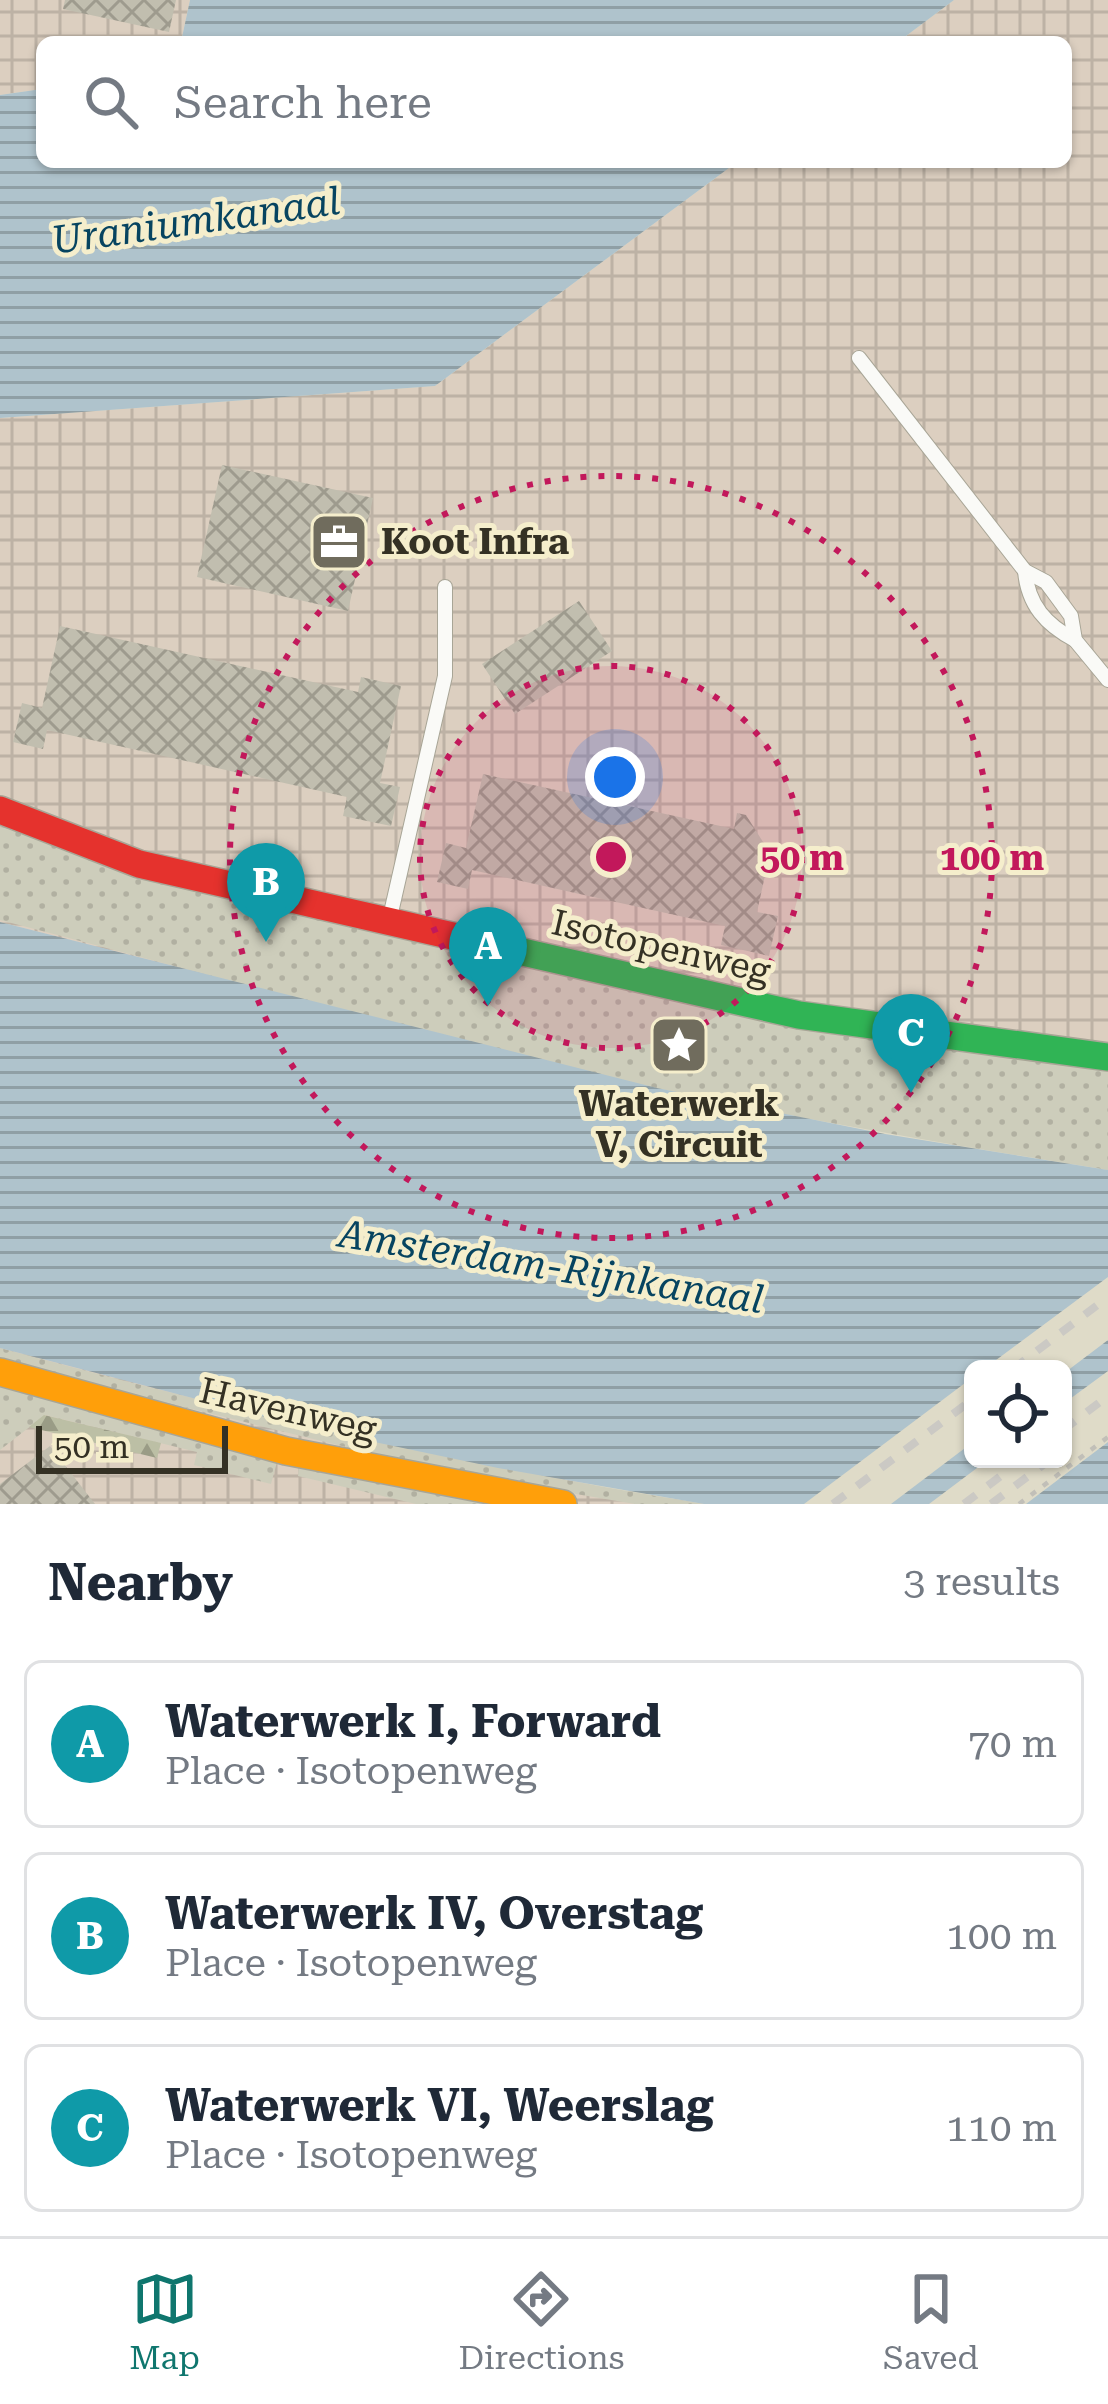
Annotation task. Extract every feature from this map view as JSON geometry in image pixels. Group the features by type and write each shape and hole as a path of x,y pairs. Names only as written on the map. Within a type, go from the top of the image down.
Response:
{"street":[{"name":"Isotopenweg","path":"0,810 139,864 799,1015 1108,1057"},
{"name":"Havenweg","path":"0,1372 286,1451 563,1504"}],"lane":[{"path":"859,358 1025,572 1046,582 1055,593 1071,616 1075,640"},
{"path":"1025,572 1028,596 1054,629 1075,640 1108,680"},
{"path":"388,922 445,676 445,586"}],"path":[{"path":"1019,1504 1108,1437"}],"shaded area":[{"path":"0,0 190,0 182,36 36,36 36,90 0,95"},
{"path":"954,0 1108,0 1108,1170 459,1041 0,922 0,418 435,386 729,168 1072,168 1072,36 906,36"},
{"path":"0,1348 604,1488 704,1504 0,1504"}],"green space":[{"path":"0,827 1108,1069 1108,1170 661,1089 0,920"},
{"path":"0,1348 350,1435 704,1504 635,1504 452,1473 0,1362"},
{"path":"0,1382 277,1462 271,1484 194,1465 197,1452 45,1415 0,1450"},
{"path":"44,1415 161,1443 157,1458 29,1427"},
{"path":"299,1467 506,1504 416,1504 298,1476"}],"water":[{"path":"190,0 954,0 906,36 182,36"},
{"name":"Uraniumkanaal","path":"36,90 36,168 729,168 435,386 0,418 0,95"},
{"name":"Amsterdam-Rijnkanaal","path":"0,922 657,1088 885,1134 1108,1170 1108,1504 704,1504 308,1428 0,1348"}],"pier":[{"path":"1108,1277 1108,1340 1072,1367 1072,1360 996,1360"},
{"path":"1108,1371 1108,1442 1026,1504 929,1504 977,1468 1072,1468 1072,1397"},
{"path":"964,1384 964,1449 891,1504 804,1504"}],"building":[{"path":"65,0 176,0 169,32 63,9"},
{"path":"222,465 373,498 348,611 197,577"},
{"path":"579,601 612,651 515,714 482,664"},
{"path":"60,626 358,692 361,677 401,686 380,783 400,787 391,826 343,816 347,797 47,730 43,749 13,742 22,703 42,708"},
{"path":"483,774 734,829 737,813 746,815 770,853 757,912 778,916 769,956 721,945 725,926 472,870 468,889 437,882 446,843 466,848"},
{"path":"50,1446 95,1504 0,1504 0,1484"}],"railway":[{"path":"1025,1360 1108,1297"},
{"path":"1072,1423 1108,1396"},
{"path":"833,1504 964,1406"},
{"path":"991,1504 1039,1468"},
{"path":"964,1504 1002,1475"}],"traffic: fast":[{"path":"470,940 799,1015 1108,1057"}],"traffic: slow":[{"path":"0,1372 286,1451 563,1504"}],"traffic: jam":[{"path":"0,810 139,864 470,940"}],"place":[{"name":"Koot Infra","path":"339,542"},
{"name":"Waterwerk IV, Overstag","path":"266,942"},
{"name":"Waterwerk I, Forward","path":"488,1006"},
{"name":"Waterwerk V, Circuit","path":"679,1045"},
{"name":"Waterwerk VI, Weerslag","path":"911,1093"}]}
